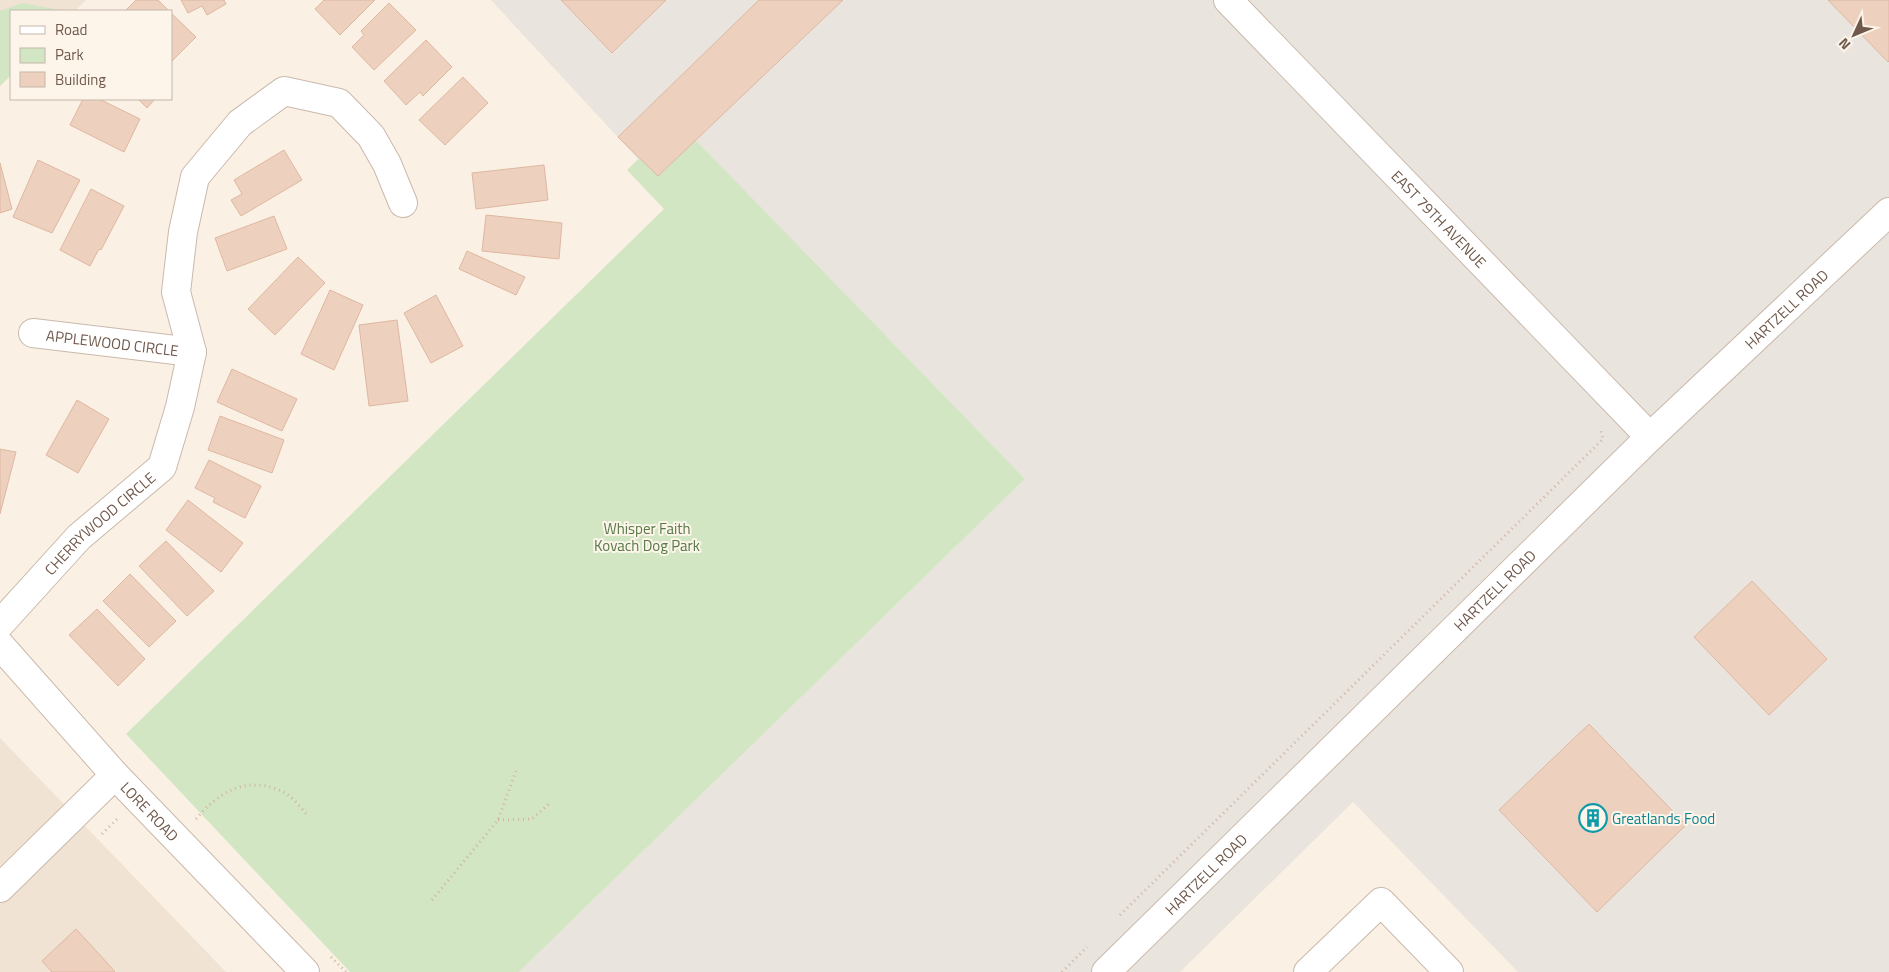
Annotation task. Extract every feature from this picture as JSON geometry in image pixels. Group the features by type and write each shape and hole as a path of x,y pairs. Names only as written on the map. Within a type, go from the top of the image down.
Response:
{"street":[{"name":"EAST 79TH AVENUE","path":"1228,0 1650,436"},
{"name":"CHERRYWOOD CIRCLE","path":"0,624 79,537 162,467 180,407 192,352 176,292 183,232 195,177 240,123 284,91 339,103 371,136 387,164 403,203"},
{"name":"HARTZELL ROAD","path":"1106,972 1650,436 1889,212"},
{"name":"APPLEWOOD CIRCLE","path":"33,333 192,352"},
{"name":"LORE ROAD","path":"0,645 115,775 305,972"},
{"path":"0,888 115,775"},
{"path":"1308,972 1381,902 1435,967"}],"path":[{"path":"1119,916 1603,439 1599,422 1617,403"},
{"path":"432,900 498,820 516,771"},
{"path":"196,819 209,804 224,792 243,786 280,790 308,816"},
{"path":"498,820 532,819 550,804"},
{"path":"1062,972 1090,944"}],"shaded area":[{"path":"0,0 86,0 76,10 10,10 10,76 0,86"},
{"path":"491,0 1889,0 1889,972 1518,972 1353,802 1180,972 519,972 1025,479 676,122 638,159"},
{"path":"0,738 226,972 0,972"}],"green space":[{"path":"22,3 60,10 10,10 10,76 0,86 0,11"},
{"name":"Whisper Faith Kovach Dog Park","path":"677,121 1025,479 519,972 350,972 126,734 664,209 627,170"}],"building":[{"path":"136,0 158,0 168,10 126,10"},
{"path":"181,0 224,0 226,4 207,15 202,6 188,13"},
{"path":"324,0 375,0 340,35 315,9"},
{"path":"561,0 666,0 612,53"},
{"path":"759,0 843,0 658,176 618,137"},
{"path":"1828,0 1889,0 1888,62"},
{"path":"389,3 416,30 374,70 352,47 364,35 361,31"},
{"path":"172,14 196,37 172,61"},
{"path":"426,40 452,67 423,96 420,92 406,105 384,81"},
{"path":"463,77 488,103 445,145 419,120"},
{"path":"82,100 101,100 140,119 124,152 70,125"},
{"path":"139,100 154,100 147,108"},
{"path":"284,150 302,180 241,216 231,200 242,194 234,180"},
{"path":"38,160 80,180 52,233 13,217"},
{"path":"0,163 12,209 0,213"},
{"path":"544,165 548,200 476,209 472,173"},
{"path":"91,189 124,206 101,250 99,249 90,266 60,250"},
{"path":"486,215 562,223 559,259 482,251"},
{"path":"274,216 287,249 227,271 215,238"},
{"path":"467,251 525,277 516,295 459,269"},
{"path":"298,257 325,283 275,335 248,309"},
{"path":"330,290 363,305 334,370 301,354"},
{"path":"436,295 463,346 431,363 404,313"},
{"path":"397,320 408,401 369,406 359,325"},
{"path":"232,369 297,399 282,431 217,402"},
{"path":"77,400 109,419 78,473 46,455"},
{"path":"220,416 284,440 272,473 208,450"},
{"path":"0,449 16,452 0,514"},
{"path":"209,460 261,486 245,518 213,502 215,498 195,488"},
{"path":"188,500 243,543 221,572 166,530"},
{"path":"166,541 214,591 187,616 139,566"},
{"path":"130,574 176,621 149,647 103,601"},
{"path":"1752,581 1827,659 1769,715 1694,637"},
{"path":"97,609 145,659 118,686 69,635"},
{"name":"Greatlands Food","path":"1589,724 1686,825 1597,912 1499,810"},
{"path":"76,929 115,972 52,972 42,961"}],"place":[{"name":"Greatlands Food","path":"1593,818"}]}
